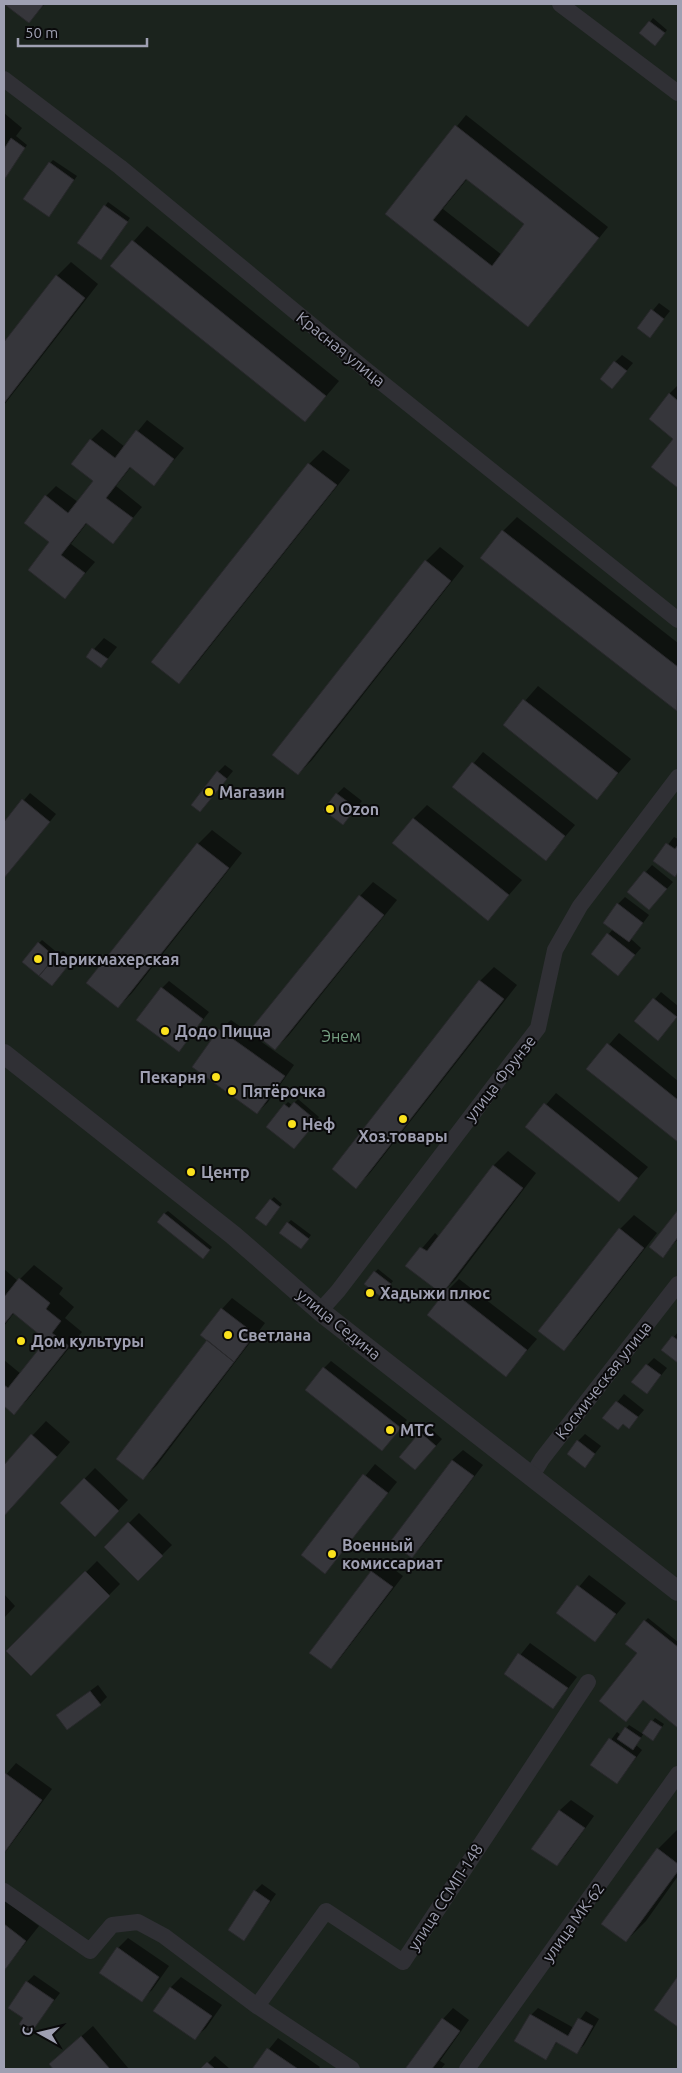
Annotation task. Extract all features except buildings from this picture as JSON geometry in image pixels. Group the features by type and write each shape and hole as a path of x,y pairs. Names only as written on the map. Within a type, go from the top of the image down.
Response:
{"street":[{"path":"560,4 579,9 678,93"},
{"name":"Красная улица","path":"4,79 120,167 366,370 678,620"},
{"name":"улица Фрунзе","path":"320,1311 338,1291 538,1028 555,950 580,906 678,777"},
{"name":"улица Седина","path":"4,1054 233,1235 320,1311 465,1422 531,1477 678,1591"},
{"name":"Космическая улица","path":"531,1477 542,1459 678,1284"},
{"name":"улица ССМП-148","path":"256,2006 326,1911 403,1962 588,1682"},
{"name":"улица МК-62","path":"467,2069 678,1774"},
{"path":"4,1891 90,1951 112,1925 138,1922 164,1936 256,2006 352,2069"}],"green space":[{"name":"Энем","path":"4,4 678,4 678,2069 4,2069"}],"place":[{"name":"Магазин","path":"209,792"},
{"name":"Ozon","path":"330,809"},
{"name":"Парикмахерская","path":"38,959"},
{"name":"Додо Пицца","path":"165,1031"},
{"name":"Пекарня","path":"216,1077"},
{"name":"Пятёрочка","path":"232,1091"},
{"name":"Хоз.товары","path":"403,1119"},
{"name":"Неф","path":"292,1124"},
{"name":"Центр","path":"191,1172"},
{"name":"Хадыжи плюс","path":"370,1293"},
{"name":"Светлана","path":"228,1335"},
{"name":"Дом культуры","path":"21,1341"},
{"name":"МТС","path":"390,1430"},
{"name":"Военный комиссариат","path":"332,1554"}]}
